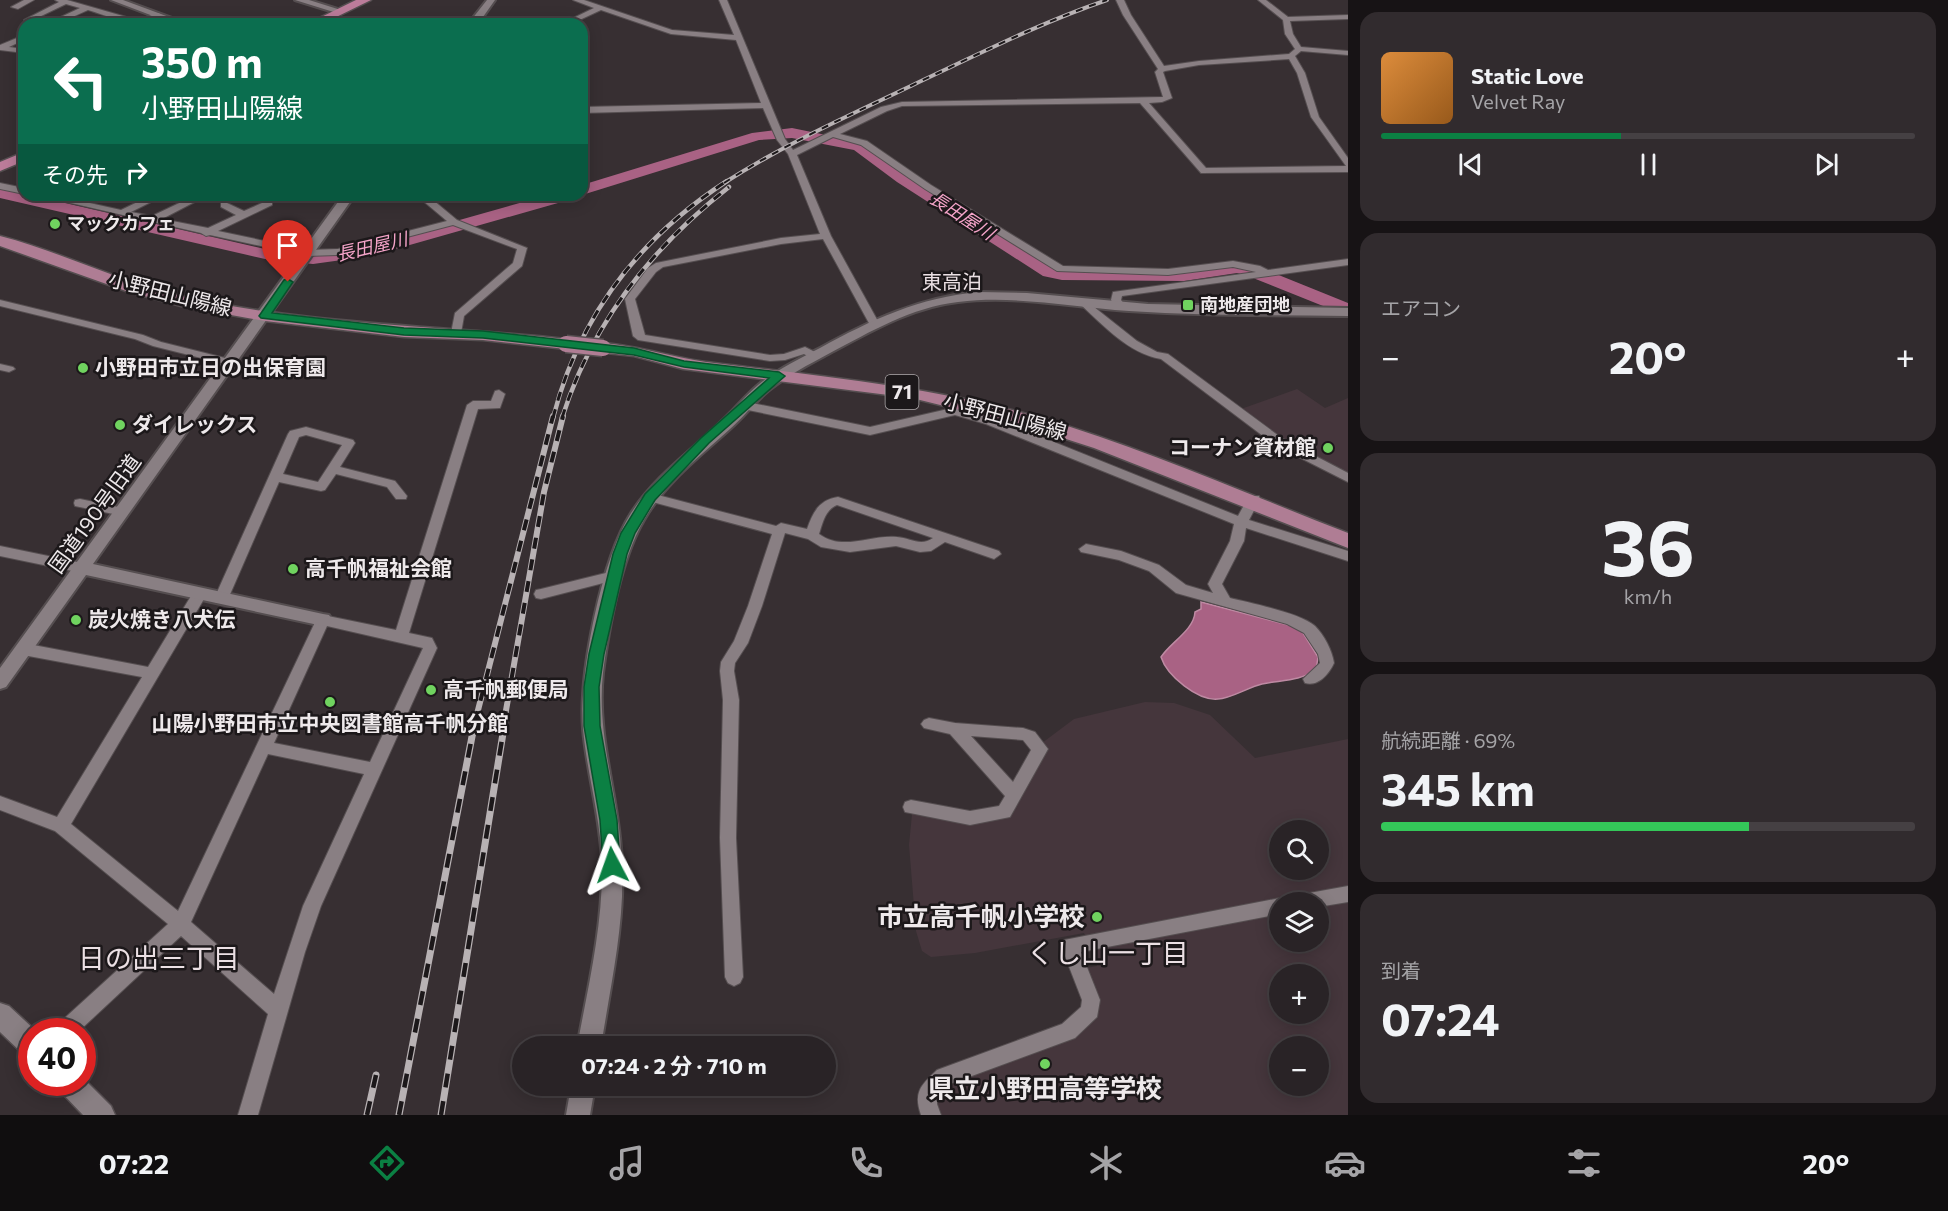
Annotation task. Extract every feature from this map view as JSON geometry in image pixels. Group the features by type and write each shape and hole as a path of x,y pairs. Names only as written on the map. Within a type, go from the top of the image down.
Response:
{"highway":[{"path":"325,18 366,0"},
{"path":"0,168 18,159"}],"main road":[{"name":"小野田山陽線","path":"0,241 132,288 265,316 404,332 456,333 634,351 684,364 912,393 1034,422 1101,444 1253,501 1348,541"},
{"name":"小野田山陽線","path":"1253,501 1348,530"},
{"path":"0,1015 18,1032"},
{"path":"83,1096 102,1115"}],"street":[{"path":"15,7 30,0"},
{"path":"115,0 166,18"},
{"path":"299,0 340,11"},
{"path":"478,18 491,0"},
{"path":"577,0 671,32 740,38"},
{"path":"723,0 779,133 792,154 826,236 875,325"},
{"path":"792,154 884,109 902,104 1168,98 1160,72 1162,69 1127,15 1120,0"},
{"path":"1262,0 1286,19 1348,17"},
{"path":"32,18 62,1 106,18"},
{"path":"578,18 600,8"},
{"path":"65,18 85,9"},
{"path":"149,18 158,15"},
{"path":"1286,19 1289,34 1299,49"},
{"path":"0,48 18,40"},
{"path":"0,48 18,50"},
{"path":"1162,69 1200,63 1290,56 1299,49 1348,53"},
{"path":"1290,56 1301,73 1315,117 1348,164"},
{"path":"1143,100 1204,171 1348,169"},
{"path":"588,110 768,105"},
{"path":"830,135 864,143 928,187 1061,269 1168,272 1233,264 1256,268 1261,274"},
{"path":"0,186 18,190"},
{"path":"68,201 304,258 459,224"},
{"path":"76,203 80,201"},
{"path":"121,213 147,201"},
{"path":"152,220 191,201"},
{"path":"206,233 268,203 265,201"},
{"name":"国道190号旧道","path":"0,681 229,362 265,316 345,201"},
{"path":"429,201 459,224 522,248 518,264 459,315 456,333"},
{"path":"224,206 243,215"},
{"path":"815,356 805,350 785,357 770,358 642,338 636,329 630,299 651,270 660,265 781,241 826,236"},
{"path":"1120,305 1116,300 1117,294 1348,262"},
{"path":"591,1036 607,924 612,865 609,820 592,726 592,687 614,576 628,533 650,497 705,441 747,406 760,390 779,376 875,325 919,306 951,298 1003,296 1157,308 1346,313"},
{"path":"1084,302 1135,344 1151,354 1164,356 1280,442 1348,478"},
{"path":"3,307 139,337 157,344 229,362"},
{"path":"401,637 473,405 496,405 499,394"},
{"path":"747,406 870,431 974,407"},
{"path":"955,411 990,421 1241,522 1348,556"},
{"path":"222,599 294,434 306,431 349,443 321,487 277,477"},
{"path":"333,469 392,484 400,496"},
{"path":"650,497 779,531 755,606 741,643 728,662 727,671 731,700 728,838 734,977"},
{"path":"812,535 825,505 829,501 838,501 994,554"},
{"path":"1196,595 1215,584 1237,541 1241,522 1253,501"},
{"path":"80,503 123,512"},
{"path":"780,528 812,535 821,542 832,545 850,547 896,541 920,547 932,546 944,537"},
{"path":"1086,549 1121,556 1154,568 1181,590 1291,620 1309,629 1325,653 1327,663 1323,670 1310,679"},
{"path":"0,551 427,642 430,648 312,906 278,1010 248,1115"},
{"path":"541,594 614,576"},
{"path":"1215,584 1225,601"},
{"path":"62,826 199,595"},
{"path":"79,1018 181,924 323,620"},
{"path":"23,650 151,673"},
{"path":"911,807 970,818 1004,812 1040,749 1030,736 955,729 929,724"},
{"path":"955,729 1015,796"},
{"path":"264,747 375,770"},
{"path":"0,803 62,826 181,924 278,1010"},
{"path":"1329,897 1348,894"},
{"path":"931,1115 927,1104 928,1092 944,1077 1068,1031 1090,1011 1091,999 1071,946 1269,908"},
{"path":"578,1115 581,1096"}],"shaded area":[{"path":"1297,389 1325,408 1348,398 1348,474 1286,443 1241,409"},
{"path":"1201,602 1300,628 1318,657 1316,670 1297,678 1257,686 1218,699 1210,699 1193,692 1176,679 1161,657 1191,625 1195,612 1201,609"},
{"name":"市立高千帆小学校","path":"1145,702 1174,703 1210,715 1255,758 1348,739 1348,1115 939,1115 932,1097 959,1078 1078,1036 1096,1019 1099,1002 1086,968 1097,966 1084,933 975,953 931,957 922,951 916,931 909,845 912,814 1009,813 1018,804 1040,761 1042,743 1074,719"}],"waterway":[{"name":"長田屋川","path":"588,188 757,136 792,133 859,146 903,179 1049,272 1062,275 1184,276 1237,268 1253,271 1348,310"},
{"name":"長田屋川","path":"0,193 18,197"},
{"name":"長田屋川","path":"35,201 265,254 313,259 365,252 545,201"}],"railway":[{"path":"726,182 747,168 845,117 1012,38 1107,0"},
{"path":"553,418 564,381 579,346 596,313 617,283 640,254 666,228 695,203 726,182"},
{"path":"562,418 575,383 607,319 650,262 674,235 729,187"},
{"path":"475,722 553,416"},
{"path":"504,722 544,492 563,416"},
{"path":"399,1115 475,721"},
{"path":"441,1115 505,721"},
{"path":"367,1115 376,1075"}],"place":[{"name":"マックカフェ","path":"55,224"},
{"name":"南地産団地","path":"1188,305"},
{"name":"小野田市立日の出保育園","path":"83,368"},
{"name":"ダイレックス","path":"120,425"},
{"name":"コーナン資材館","path":"1328,448"},
{"name":"高千帆福祉会館","path":"293,569"},
{"name":"炭火焼き八犬伝","path":"76,620"},
{"name":"高千帆郵便局","path":"431,690"},
{"name":"山陽小野田市立中央図書館高千帆分館","path":"330,702"},
{"name":"市立高千帆小学校","path":"1097,917"},
{"name":"県立小野田高等学校","path":"1045,1064"}],"district":[{"name":"東高泊","path":"952,282"},
{"name":"くし山一丁目","path":"1108,954"},
{"name":"日の出三丁目","path":"159,959"}],"route":[{"path":"288,282 265,316 404,332 483,334 634,351 684,364 779,376 760,390 747,406 705,441 650,497 628,533 620,554 597,654 592,687 592,726 609,820 612,865"}]}
